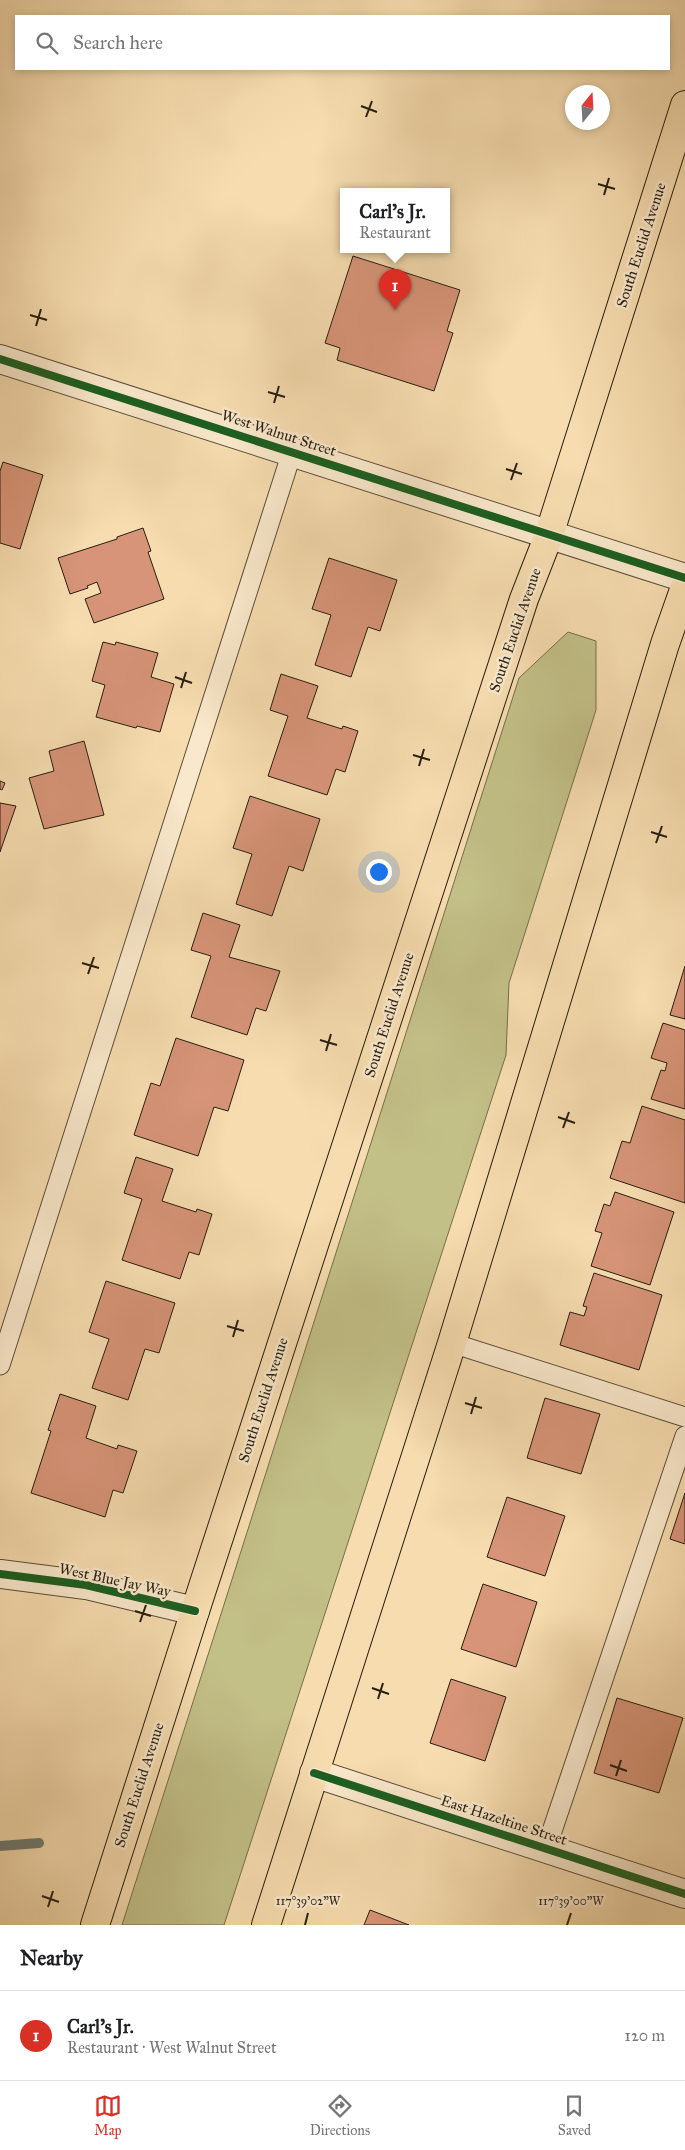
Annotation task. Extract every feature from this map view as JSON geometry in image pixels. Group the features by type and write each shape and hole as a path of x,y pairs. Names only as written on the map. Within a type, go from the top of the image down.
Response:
{"main road":[{"name":"South Euclid Avenue","path":"95,1925 195,1611 524,599 549,535 685,105"},
{"path":"266,1925 452,1343 665,644 685,587"}],"street":[{"name":"West Walnut Street","path":"0,358 685,578"},
{"name":"West Blue Jay Way","path":"0,1574 86,1585 195,1611"},
{"name":"East Hazeltine Street","path":"314,1773 685,1894"}],"lane":[{"path":"0,1365 292,452"},
{"path":"452,1343 685,1417"},
{"path":"546,1849 685,1436"}],"shaded area":[{"path":"568,632 596,641 596,710 509,983 506,1055 224,1925 122,1925 519,678"}],"building":[{"path":"353,256 460,290 447,331 453,333 434,391 337,360 340,348 325,343"},
{"path":"3,462 43,475 20,549 0,543 0,471"},
{"path":"143,528 151,551 148,552 164,599 94,623 85,599 101,593 97,582 87,586 88,588 70,594 58,558 117,539 117,537"},
{"path":"329,558 397,580 380,631 368,627 351,677 315,665 331,615 312,609"},
{"path":"103,642 115,645 116,642 158,653 151,677 174,684 160,732 137,726 136,728 96,717 105,685 92,681"},
{"path":"281,674 318,686 307,718 342,729 343,726 358,731 345,772 336,769 327,795 268,776 288,716 270,710"},
{"path":"84,741 104,815 44,829 29,778 54,771 49,751"},
{"path":"0,781 5,783 2,790 0,789"},
{"path":"250,796 320,819 303,871 289,866 272,916 236,904 252,854 233,848"},
{"path":"0,803 16,806 0,852"},
{"path":"203,913 240,925 229,957 280,971 266,1011 256,1008 247,1035 191,1017 211,956 191,950"},
{"path":"685,966 685,1019 670,1015"},
{"path":"663,1023 685,1030 685,1109 651,1099 661,1070 665,1071 667,1063 651,1058"},
{"path":"176,1038 244,1060 228,1111 214,1107 198,1156 134,1135 151,1083 160,1086"},
{"path":"642,1106 685,1120 685,1203 610,1178 622,1141 630,1143"},
{"path":"136,1157 173,1169 162,1201 196,1212 197,1209 212,1214 199,1255 189,1252 180,1279 122,1260 142,1199 124,1193"},
{"path":"615,1192 674,1212 650,1285 591,1266 602,1233 595,1231 604,1204 610,1206"},
{"path":"594,1273 662,1295 639,1370 560,1345 570,1312 584,1316 587,1307 583,1306"},
{"path":"106,1281 175,1303 159,1353 145,1349 128,1400 92,1388 109,1339 89,1332"},
{"path":"60,1394 96,1406 86,1438 117,1449 118,1445 137,1451 123,1493 113,1490 105,1517 31,1493 51,1431 48,1430"},
{"path":"545,1398 600,1414 581,1474 527,1458"},
{"path":"685,1493 685,1544 670,1539"},
{"path":"507,1497 565,1516 545,1576 487,1557"},
{"path":"483,1584 537,1602 516,1667 461,1649"},
{"path":"451,1679 506,1697 485,1761 430,1743"},
{"path":"617,1698 683,1718 659,1793 594,1773"},
{"path":"370,1910 409,1925 364,1925"}],"waterway":[{"path":"0,1846 39,1843"}],"cycle path":[{"path":"0,359 685,578"},
{"path":"0,1574 86,1585 195,1611"},
{"path":"314,1773 685,1894"}],"place":[{"name":"Carl's Jr.","path":"395,310"}]}
